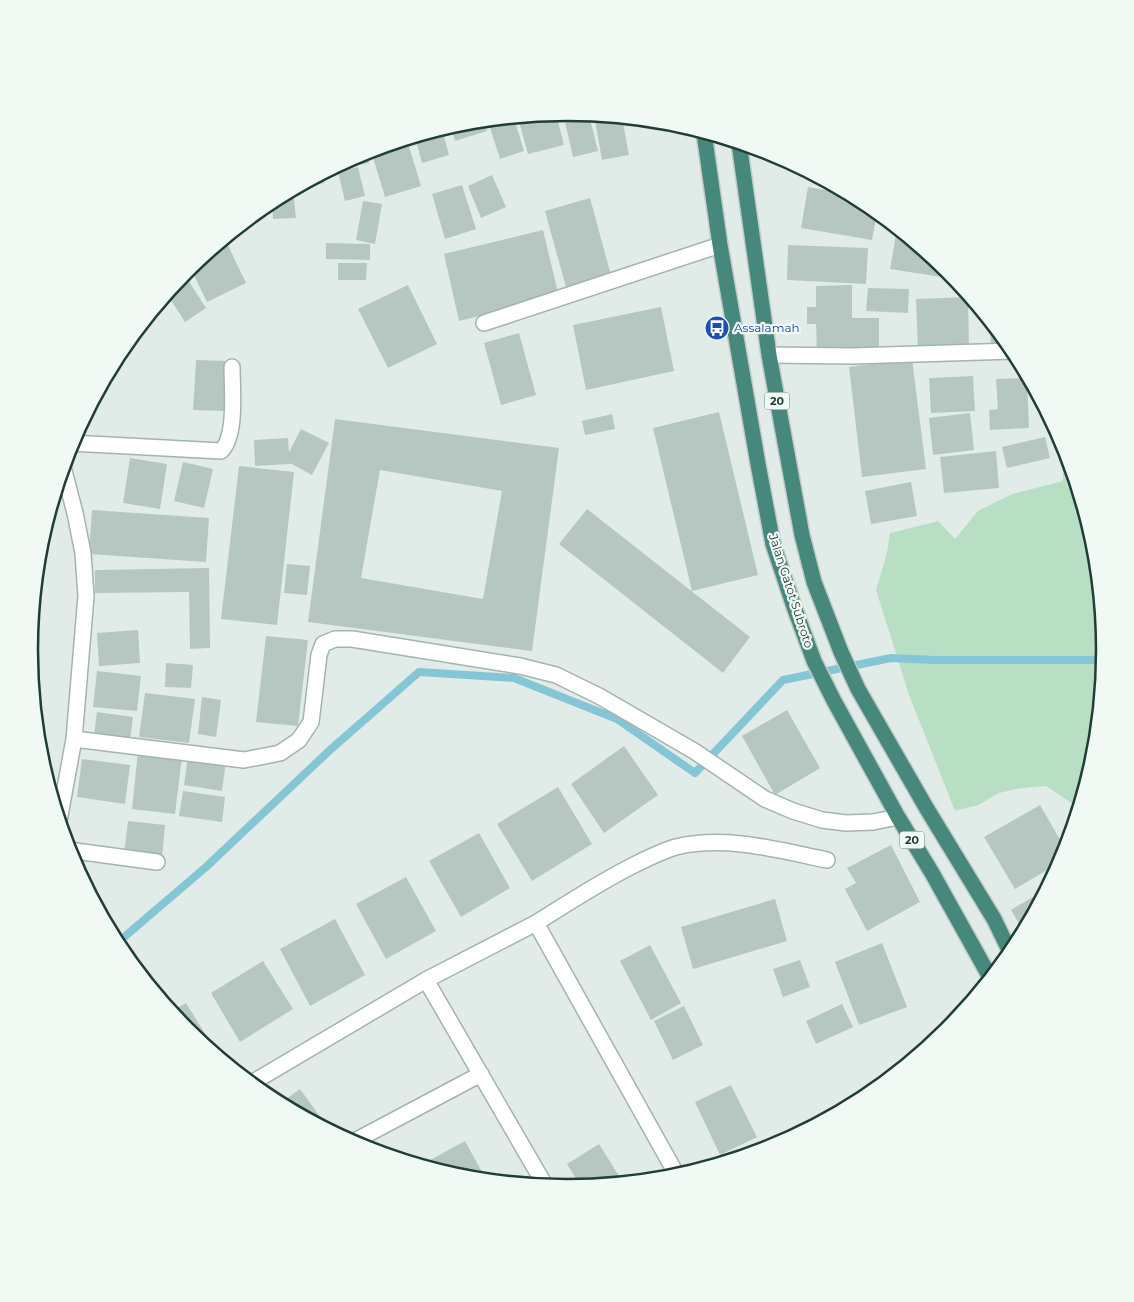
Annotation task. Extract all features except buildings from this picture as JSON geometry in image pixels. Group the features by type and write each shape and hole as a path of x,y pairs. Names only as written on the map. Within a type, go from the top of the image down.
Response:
{"highway":[{"name":"Jalan Gatot Subroto","path":"705,140 720,245 773,544 814,661 834,701 987,972"},
{"name":"Jalan Gatot Subroto","path":"740,151 769,355 802,535 814,582 841,652 858,689 922,801 994,919 1007,945"}],"street":[{"path":"484,323 720,245"},
{"path":"769,355 853,356 1003,351"},
{"path":"80,443 221,451 226,446 233,417 232,368"},
{"path":"62,807 74,739 86,596 83,553 66,480"},
{"path":"74,739 244,760 280,753 300,740 311,722 319,655 323,644 335,639 352,639 520,666 556,675 599,696 694,751 765,799 793,811 822,820 846,823 873,822 898,817"},
{"path":"257,1080 426,980 536,923 616,874 654,855 676,847 706,843 735,843 826,860"},
{"path":"77,851 157,862"},
{"path":"536,923 674,1169"},
{"path":"426,980 541,1179"},
{"path":"360,1138 480,1074"}],"green space":[{"path":"1063,467 1078,514 1086,548 1095,616 1095,686 1092,720 1086,754 1073,804 1046,786 1022,788 999,793 978,805 955,811 909,695 876,590 887,553 890,533 938,521 955,539 978,511 1012,494 1063,481"}],"waterway":[{"path":"123,938 206,867 330,750 419,672 514,678 617,719 695,773 783,680 891,658 935,660 1096,660"}],"place":[{"name":"Assalamah","path":"717,328"}]}
